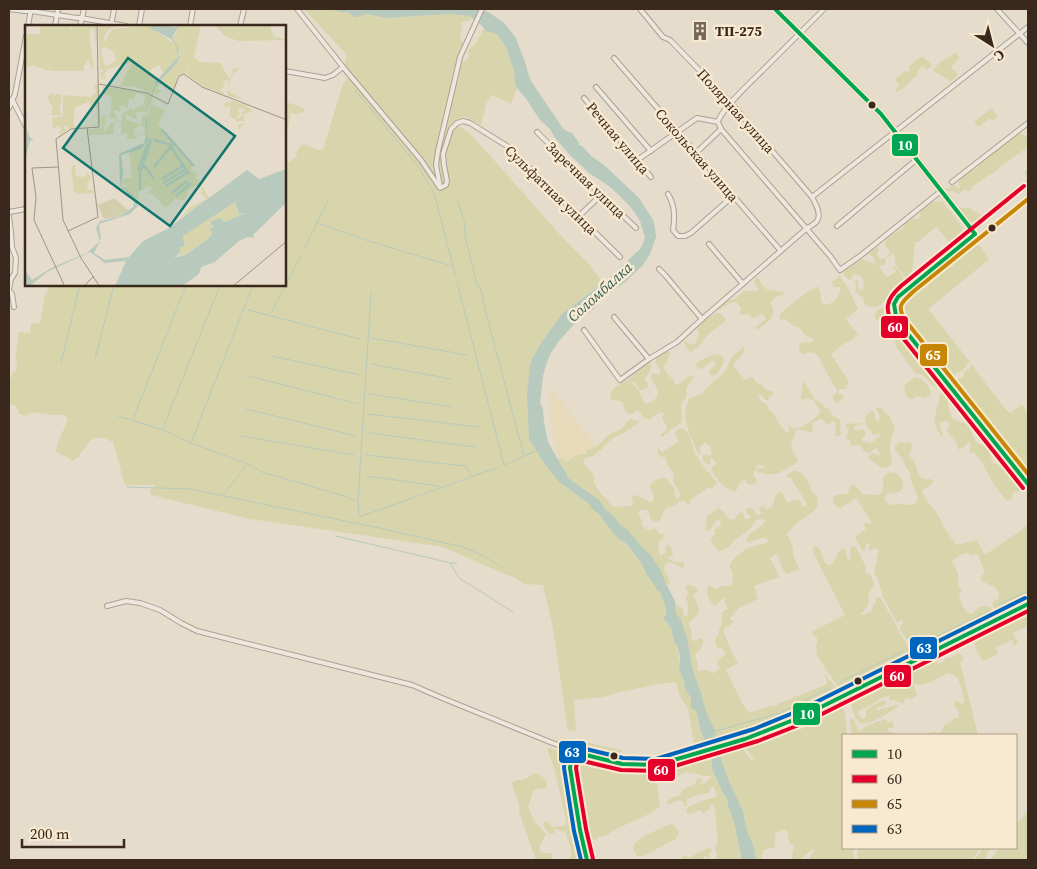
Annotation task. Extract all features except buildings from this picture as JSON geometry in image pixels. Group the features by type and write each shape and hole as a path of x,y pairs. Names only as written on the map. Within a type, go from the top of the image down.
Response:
{"main road":[{"path":"775,9 881,114 975,234"},
{"path":"1028,191 901,294 894,304 898,320 1028,484"},
{"path":"901,294 898,301 900,314 1028,476"},
{"path":"587,860 570,768 571,760 576,756 582,754 622,764 646,766 657,765 729,744 801,717 1028,604"}],"street":[{"path":"9,9 31,10 82,18 111,25 114,9"},
{"path":"55,25 58,9"},
{"path":"80,25 84,9"},
{"path":"139,25 142,9"},
{"path":"190,25 193,9"},
{"path":"240,25 244,9"},
{"path":"297,9 421,160 440,188"},
{"path":"440,188 436,165 438,151 460,57 482,9"},
{"name":"Полярная улица","path":"640,9 662,37 670,40 731,103 812,197 818,212 817,221 806,229"},
{"path":"824,9 731,103 719,118 718,122 721,129 840,270 941,191"},
{"path":"997,9 1028,43"},
{"path":"28,25 31,10"},
{"path":"812,197 1028,27"},
{"path":"9,108 15,94 25,41"},
{"name":"Сокольская улица","path":"614,58 781,252"},
{"path":"286,71 325,78 333,75 343,66"},
{"path":"596,87 651,151"},
{"name":"Речная улица","path":"584,98 651,177"},
{"path":"11,100 25,125"},
{"path":"636,160 697,118 718,122"},
{"name":"Сульфатная улица","path":"440,188 446,185 447,181 443,154 451,129 457,123 463,121 470,123 508,146 620,257"},
{"path":"952,182 1028,123"},
{"path":"696,153 721,129"},
{"name":"Заречная улица","path":"537,132 636,228"},
{"path":"837,226 916,160"},
{"path":"578,217 601,194"},
{"path":"668,194 675,210 673,230 678,236 692,233 733,196"},
{"path":"14,307 12,294 9,289 11,279 15,273 16,258 12,247 9,214 25,208"},
{"path":"584,330 620,380 677,342 806,229"},
{"path":"709,244 743,284"},
{"path":"659,269 702,319"},
{"path":"614,317 649,359"},
{"path":"107,606 126,601 140,603 160,610 197,631 412,685 582,754"},
{"path":"560,746 570,768"}],"shaded area":[{"path":"307,9 329,9 348,12 354,17 365,14 386,18 450,14 469,16 471,20 461,22 460,38 463,43 458,58 461,62 468,59 468,51 476,43 484,28 487,32 497,34 506,49 515,73 514,80 517,88 511,104 492,95 486,104 481,125 464,116 457,124 469,133 485,150 564,239 589,264 602,282 562,314 532,359 527,395 529,439 558,481 589,504 603,518 616,536 630,548 658,591 661,592 666,612 666,616 663,619 671,628 679,654 679,669 685,683 684,686 691,698 691,708 697,713 705,747 701,749 695,748 687,754 675,757 652,760 650,758 652,755 675,751 694,743 688,709 680,696 676,682 620,692 604,697 574,700 576,730 568,731 553,628 543,585 524,584 514,577 443,547 250,519 151,495 150,491 155,485 125,485 113,442 101,438 93,439 79,457 72,461 56,451 68,420 64,415 34,412 24,416 19,414 16,406 9,404 9,382 14,372 16,372 17,363 15,360 19,332 30,333 31,323 40,324 45,293 47,293 49,286 286,286 286,164 297,156 298,149 303,144 319,150 323,149 343,84 351,73 344,65 347,55 306,11"},
{"path":"956,52 959,58 951,67 958,75 951,82 933,70 939,63"},
{"path":"920,57 923,57 932,65 927,70 922,66 917,72 918,75 896,92 899,85 895,80 906,70 907,73 910,69 909,67"},
{"path":"290,103 305,110 295,114 291,112 286,131 286,104"},
{"path":"992,108 998,116 993,121 990,118 979,127 974,122"},
{"path":"1020,132 1028,136 1028,147 999,167 995,172 972,186 972,189 964,190 958,194 945,190 953,185 960,189 958,183 964,175 978,168 977,166"},
{"path":"1028,169 1028,185 1006,202 993,208 1025,183 1027,178 1024,172"},
{"path":"931,202 943,202 953,215 963,230 966,239 957,245 951,244 936,227 917,243 915,241 911,282 909,283 895,263 894,255 886,247 885,242 888,237 903,228 903,225 910,219 919,219 920,211"},
{"path":"960,208 970,208 980,215 993,210 981,220 973,223 969,222"},
{"path":"973,246 980,246 989,259 928,309 970,362 953,377 907,320 903,306 908,297 927,287 929,282"},
{"path":"877,247 879,249 877,254 879,259 883,259 891,252 892,254 885,258 886,262 884,265 879,266 886,277 896,272 893,267 895,267 906,282 905,285 879,306 872,307 865,305 863,298 855,292 857,284 854,280 858,280 858,288 862,290 864,283 862,278 855,275 849,280 844,275 843,270 862,259 873,263 875,266 874,258 868,253"},
{"path":"945,248 948,251 920,275 916,275 916,271 928,262 930,263 935,259 934,256"},
{"path":"839,275 847,286 858,309 846,319 858,333 831,354 849,382 845,389 839,389 838,393 844,398 838,403 834,401 832,396 837,390 819,357 813,352 803,354 799,351 800,344 804,342 810,343 813,339 805,335 800,328 785,319 781,320 779,318 782,312 807,292 817,287 819,287 821,302 826,305 834,301 841,289 834,287 831,282 837,279"},
{"path":"756,278 759,279 765,288 784,293 777,296 771,302 774,313 770,320 757,330 755,328 766,319 762,313 753,318 748,314 742,315 740,313 741,307 735,302 719,310 717,309 729,300 735,299 744,291 757,291 758,289 754,282"},
{"path":"886,306 888,308 885,312 885,317 879,322 875,318 876,313"},
{"path":"717,313 720,313 726,320 690,352 684,342 693,345 696,343 699,333 697,328"},
{"path":"889,320 936,377 939,384 938,388 933,386 923,375 915,373 897,348 887,326"},
{"path":"743,347 744,351 733,366 745,380 752,376 766,390 772,391 773,395 768,400 765,400 762,395 758,397 774,414 786,432 789,432 789,425 794,429 801,427 820,413 813,400 807,398 803,400 801,398 803,380 815,400 828,408 833,416 839,419 841,434 835,435 835,422 832,421 827,425 822,419 812,423 813,433 797,430 791,446 798,462 779,473 767,475 758,473 759,468 766,467 758,465 753,474 757,481 756,483 752,485 747,484 746,480 742,481 736,491 732,491 719,481 711,470 717,463 712,458 710,459 711,465 703,461 703,455 710,456 712,454 710,446 705,443 700,447 699,454 697,451 691,438 685,411 690,398 703,393 726,370 731,358"},
{"path":"667,351 670,353 667,363 663,367 675,384 677,385 690,376 694,377 686,388 687,396 681,404 682,422 661,437 667,428 662,419 664,413 656,415 650,420 644,418 638,410 630,414 626,412 621,401 612,400 610,395 615,388 628,380 641,367 649,363 652,367 645,379 648,387 640,390 634,382 632,383 639,391 644,403 649,403 655,399 658,395 658,389 652,381 651,374 660,374 661,370 656,363 656,358"},
{"path":"714,354 723,356 724,361 718,373 712,376 709,373 716,365 715,361 710,362 703,369 697,368 695,365"},
{"path":"973,365 1006,410 1010,413 1022,405 1028,412 1028,471 958,383 957,379 964,377 964,372"},
{"path":"915,377 927,384 931,392 930,395 925,398 917,396 912,399 908,398 904,388"},
{"path":"549,390 553,390 597,447 587,450 586,454 575,457 568,462 561,457 557,452 552,435"},
{"path":"941,393 947,396 952,418 968,425 977,443 988,449 993,463 1000,465 1004,463 1020,482 1020,486 1024,489 1013,493 1012,498 1008,501 994,485 980,459 975,454 969,452 971,442 959,450 956,442 949,434 947,428 950,426 949,423 945,421 940,422 944,435 941,435 939,432 935,424 937,413 935,410"},
{"path":"876,407 881,408 889,415 895,429 890,446 892,464 886,468 880,467 868,458 873,453 881,456 877,449 875,448 870,453 864,451 860,445 851,446 850,440 845,438 849,431 845,425 849,423 863,424 854,426 854,430 862,429 865,431 865,436 861,439 862,441 871,443 880,436 879,433 874,435 866,425 865,417 872,410 875,414 875,420 879,421 880,416"},
{"path":"631,419 640,422 615,437 593,456 583,460 594,476 595,479 593,480 598,490 613,507 631,506 633,503 632,496 636,495 652,502 654,499 650,487 654,481 661,478 666,478 675,489 674,494 677,499 681,495 674,483 673,472 667,464 666,458 660,456 657,447 662,453 679,441 675,434 681,428 687,432 696,455 717,483 711,489 709,487 689,501 688,505 685,501 680,501 674,506 668,507 663,511 659,521 653,521 649,516 649,511 641,510 638,513 642,521 641,525 649,531 656,529 664,535 663,540 660,540 658,546 660,555 665,553 666,545 668,544 673,555 671,557 669,555 669,559 685,564 682,568 671,562 665,564 664,569 670,581 668,585 591,494 568,478 558,459 561,457 568,462 571,458 580,454 586,454 587,450 597,446"},
{"path":"901,442 912,444 909,455 915,463 920,477 934,482 923,490 922,493 956,545 977,540 985,555 1023,529 1028,523 1028,597 999,614 992,605 999,598 999,593 995,587 981,580 985,572 978,555 971,556 967,553 960,555 952,561 958,572 958,586 962,590 959,596 963,606 971,614 981,606 990,607 992,617 979,625 970,625 967,621 961,623 964,626 960,633 922,653 916,654 912,650 910,641 901,631 900,627 903,622 901,620 897,623 883,597 874,573 879,550 876,548 870,551 870,544 868,543 863,552 855,537 866,529 863,523 871,524 872,522 856,498 841,508 833,502 833,497 848,493 852,484 863,494 879,495 883,490 885,475 891,472 900,477 903,482 903,488 899,492 887,494 884,498 886,501 890,504 909,505 917,502 918,498 910,473 903,459 894,449"},
{"path":"793,471 800,472 806,477 812,492 816,495 817,502 816,509 798,522 787,534 799,569 787,574 782,568 778,555 775,554 769,559 772,561 779,577 754,586 758,599 740,607 730,618 730,620 734,620 733,622 723,630 738,663 726,670 749,713 772,705 773,707 777,706 777,704 823,686 828,683 823,672 838,691 834,697 797,716 715,746 714,738 716,731 707,714 693,671 687,638 681,620 675,611 676,605 683,609 685,617 688,614 686,599 688,593 685,587 688,585 694,586 699,591 693,595 699,610 697,615 689,622 689,627 692,631 691,638 693,641 701,638 704,641 700,650 695,654 698,665 697,669 714,673 720,668 717,664 718,660 726,654 716,646 715,640 722,624 721,620 723,617 721,613 728,609 723,598 714,606 708,597 707,589 709,586 716,589 722,586 730,586 733,582 732,571 729,566 736,556 745,550 767,543 769,540 759,538 750,543 746,541 749,535 765,521 763,519 756,520 749,530 729,547 718,551 711,539 715,534 714,530 721,526 720,520 715,522 711,529 707,531 705,530 707,524 706,517 718,508 730,520 736,518 742,512 745,519 751,518 746,511 748,508 752,508 759,516 761,514 759,509 763,505 766,509 771,508 775,497 781,491 788,503 799,499 803,507 807,506 791,478 786,476"},
{"path":"816,546 827,565 833,563 842,548 845,549 849,560 851,557 850,549 852,546 856,547 866,567 865,572 871,575 874,584 869,593 868,605 861,614 872,611 876,598 880,597 911,652 911,657 908,661 869,680 861,682 860,680 849,690 840,690 817,656 815,646 817,638 811,632 845,615 813,552 813,548"},
{"path":"1028,609 1028,626 1013,633 1018,643 1015,646 1012,640 996,647 998,654 984,661 976,649 976,635"},
{"path":"957,646 960,647 959,650 937,662 938,664 943,662 946,658 953,657 958,653 964,659 960,662 978,734 926,734 933,731 939,733 943,730 944,725 958,718 959,712 954,702 963,704 964,699 958,678 949,673 928,683 915,684 916,696 912,699 904,699 905,703 894,700 890,701 889,696 879,699 858,711 860,717 863,719 866,717 866,710 884,700 887,703 876,709 895,705 899,706 879,718 863,723 859,722 852,706 855,695 866,691 873,694 879,690 880,684 883,681 910,668 917,667 921,663 925,665 934,656"},
{"path":"840,703 845,714 847,734 842,734 842,849 853,849 854,860 811,860 809,857 815,850 813,849 801,860 793,860 794,846 789,842 787,831 783,829 775,834 775,847 763,850 761,860 756,860 743,811 729,781 719,752 741,746 753,761 745,747 746,742 793,725 825,710 830,710"},
{"path":"851,718 854,720 859,732 867,726 884,719 894,724 893,728 888,728 888,731 894,734 852,734"},
{"path":"577,740 621,751 619,755 610,755 591,747 583,747 577,743"},
{"path":"550,748 561,753 561,766 565,769 578,852 582,860 570,860 571,848 566,831 563,832 555,829 555,833 550,834 543,824 546,821 553,827 567,824 554,767 547,749"},
{"path":"710,754 713,755 712,769 727,798 742,860 715,860 717,856 715,846 718,842 713,804 710,805 710,809 703,813 700,810 691,814 686,811 693,805 716,797 714,787 708,793 689,798 686,806 680,801 667,804 667,801 679,796 684,789 695,784 698,778 702,780 700,784 702,785 711,778 710,776 688,773 675,777 672,772 669,773 669,777 666,779 662,774 662,769 694,761"},
{"path":"583,759 630,768 638,773 647,768 652,769 656,775 660,807 607,835 596,840 590,839 587,841 574,769 576,762"},
{"path":"534,773 543,777 547,787 533,791 528,807 535,822 546,834 539,850 542,853 551,853 553,857 550,860 536,860 519,812 520,809 512,783 526,779"},
{"path":"1028,809 1028,860 990,860 998,849 1017,849 1017,825"},
{"path":"670,824 675,826 679,834 676,839 645,855 639,857 636,855 633,848 635,843 644,836"},
{"path":"710,847 712,850 709,858 705,856 703,860 683,860 683,856 690,858"},
{"path":"859,849 979,849 972,860 858,860"},
{"path":"982,849 991,849 987,853 986,860 974,860"}],"water":[{"name":"Соломбалка","path":"329,9 481,9 490,13 504,23 516,38 531,81 562,127 572,133 579,145 604,165 639,198 653,220 656,237 650,254 643,265 625,282 603,298 595,308 576,322 551,353 543,376 540,403 543,409 548,442 568,478 599,500 620,525 627,529 650,554 661,571 674,599 675,611 681,620 687,638 693,671 707,714 716,731 714,743 743,811 756,860 742,860 727,798 712,769 713,756 709,747 705,747 697,713 691,708 691,698 684,686 685,683 679,669 680,656 677,646 671,628 663,618 666,616 666,612 661,592 658,591 640,561 628,546 613,533 589,504 558,481 529,439 527,395 532,359 562,314 610,277 640,249 645,237 640,221 620,196 589,173 569,154 550,129 540,120 517,88 514,80 515,73 506,48 497,34 487,32 469,16 450,14 386,18 365,14 354,17 348,12"}],"waterway":[{"path":"355,90 418,166 434,193 456,277"},
{"path":"305,248 328,200"},
{"path":"458,202 465,225 464,232 477,284 481,289 524,456"},
{"path":"317,223 452,266"},
{"path":"286,284 301,256"},
{"path":"457,282 504,465 538,450"},
{"path":"61,363 80,286"},
{"path":"95,359 114,286"},
{"path":"133,419 186,286"},
{"path":"163,428 220,286"},
{"path":"191,443 253,286"},
{"path":"271,313 285,286"},
{"path":"371,293 358,502 359,517 499,467"},
{"path":"248,310 360,339"},
{"path":"372,338 467,355"},
{"path":"272,356 360,375"},
{"path":"371,364 451,379"},
{"path":"249,376 358,404"},
{"path":"370,394 453,407"},
{"path":"246,409 356,436"},
{"path":"368,414 479,427"},
{"path":"118,416 163,430 191,443 248,464 262,472 357,501"},
{"path":"370,433 474,447"},
{"path":"241,436 354,455"},
{"path":"366,455 465,466 472,476"},
{"path":"223,495 247,465"},
{"path":"367,476 440,487"},
{"path":"127,487 190,489 384,529 463,547 502,567"},
{"path":"336,536 457,563"},
{"path":"451,564 459,578 513,612"},
{"path":"998,605 1028,591"},
{"path":"918,645 989,611"},
{"path":"840,682 904,651"},
{"path":"716,731 780,713 829,688"}],"transit line":[{"name":"10","path":"775,9 881,114 975,234"},
{"name":"60","path":"1023,488 895,328 889,316 888,306 892,296 901,286 1024,186"},
{"name":"65","path":"1028,199 914,291 901,307 905,320 1028,474"},
{"name":"10","path":"975,234 898,297 894,304 896,316 900,324 1028,484"},
{"name":"63","path":"581,860 574,831 564,768 565,758 570,753 582,748 623,758 656,759 754,729 798,711 1025,598"},
{"name":"10","path":"571,760 582,754 622,764 657,765 745,739 801,717 1028,604"},
{"name":"60","path":"593,859 586,829 576,768 577,763 583,761 621,770 658,771 758,741 804,723 1028,611"},
{"name":"10","path":"571,760 570,768 587,860"}],"place":[{"name":"ТП-275","path":"700,31"}]}
